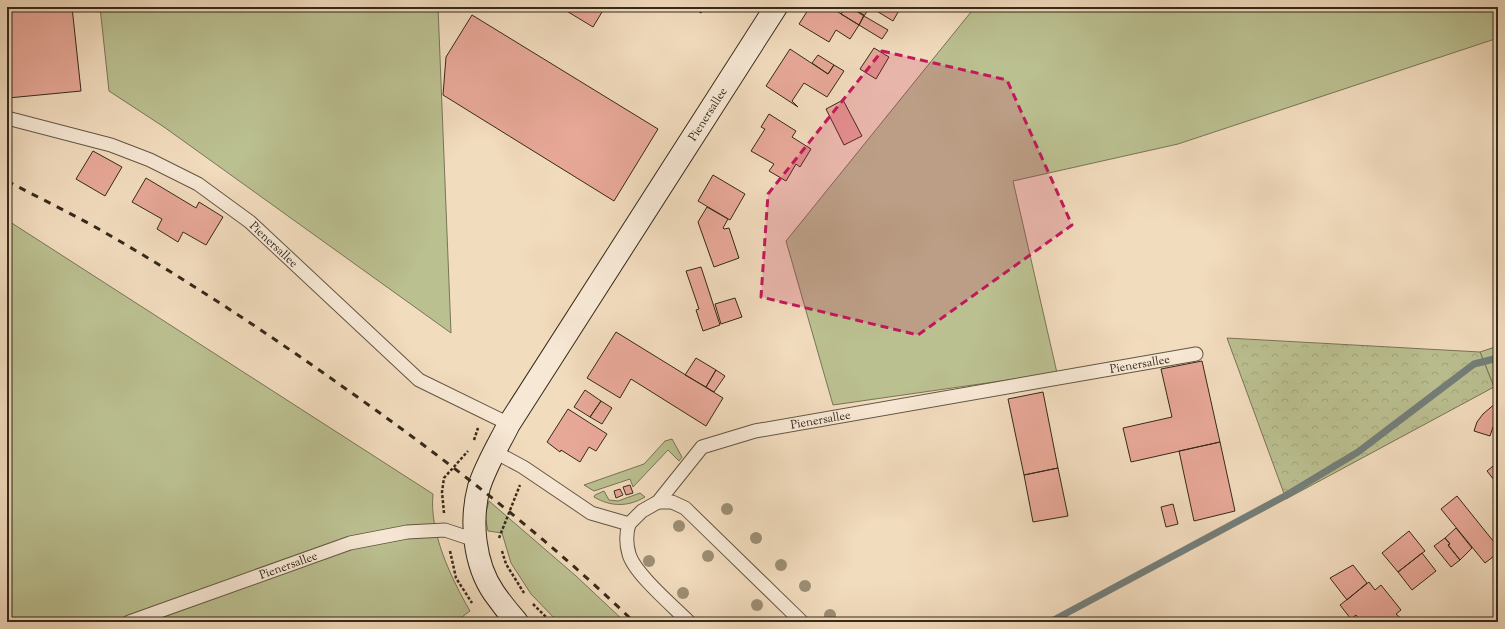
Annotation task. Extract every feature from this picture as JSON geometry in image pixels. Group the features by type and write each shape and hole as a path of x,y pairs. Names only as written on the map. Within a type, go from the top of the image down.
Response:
{"main road":[{"name":"Pienersallee","path":"517,622 493,593 482,571 475,540 475,513 480,487 495,452 510,424 776,7"}],"lane":[{"name":"Pienersallee","path":"7,118 111,145 150,160 198,184 250,222 419,380 510,424"},
{"name":"Pienersallee","path":"629,524 642,511 658,502 702,447 755,431 1196,354"},
{"path":"495,452 523,467 591,513 629,524 626,536 629,556 641,574 689,622"},
{"path":"658,502 672,502 685,508 802,622"},
{"name":"Pienersallee","path":"129,622 350,543 407,532 445,530 475,540"}],"path":[{"path":"475,540 498,541 506,564 526,597"},
{"path":"531,602 551,622"}],"highlighted area":[{"path":"882,51 1007,80 1072,225 918,335 761,297 768,194"}],"green space":[{"path":"100,7 438,7 451,333 164,127 109,91"},
{"path":"975,7 1498,7 1498,38 1178,144 1013,181 1057,373 833,405 786,241"},
{"path":"7,220 433,494 434,524 438,539 449,569 470,611 455,622 7,622"},
{"path":"1227,338 1480,352 1494,387 1286,499"},
{"path":"1498,346 1498,385 1494,387 1480,352"},
{"path":"672,439 682,457 679,461 668,450 633,487 630,479 594,491 584,485 644,464 665,441"},
{"path":"604,491 609,500 618,501 640,493 645,497 632,503 613,504 594,497 595,495"},
{"path":"489,501 576,576 625,622 558,622 531,594 511,563 502,533 488,531 485,516"}],"building":[{"path":"7,7 72,7 81,91 8,98"},
{"path":"560,7 605,7 593,27"},
{"path":"691,7 705,7 701,13"},
{"path":"810,7 830,7 859,25 850,39 836,30 829,42 799,24"},
{"path":"846,7 850,7 864,15 859,25 841,14"},
{"path":"850,7 870,7 864,16"},
{"path":"870,7 901,7 893,21"},
{"path":"472,15 658,129 614,201 443,95 446,57"},
{"path":"864,16 888,30 882,39 859,25"},
{"path":"874,48 889,57 876,79 860,69"},
{"path":"790,49 828,74 834,65 844,71 827,97 804,83 792,101 798,107 766,86"},
{"path":"818,55 834,65 828,74 812,63"},
{"path":"843,100 862,136 844,145 826,109"},
{"path":"769,114 796,131 792,137 811,149 800,167 796,164 786,181 769,171 774,164 751,151 765,129 761,127"},
{"path":"93,151 122,167 105,196 76,179"},
{"path":"713,175 745,194 730,220 698,201"},
{"path":"146,178 196,208 199,202 223,217 206,245 183,232 178,242 157,229 162,219 132,202"},
{"path":"707,207 728,219 723,228 729,228 739,258 714,267 698,222"},
{"path":"701,267 720,325 703,331 696,310 699,309 686,271"},
{"path":"735,298 742,317 721,324 715,304"},
{"path":"616,332 723,398 706,426 631,379 620,398 587,378"},
{"path":"696,358 716,370 706,387 685,375"},
{"path":"1202,361 1220,442 1131,462 1123,428 1172,417 1161,369"},
{"path":"716,370 725,376 714,392 706,387"},
{"path":"585,390 601,401 590,417 574,407"},
{"path":"1043,392 1058,468 1024,475 1008,399"},
{"path":"601,401 612,408 602,424 590,417"},
{"path":"1497,402 1498,422 1493,427 1490,436 1474,431 1477,422 1483,414"},
{"path":"568,409 607,434 596,451 589,447 580,462 561,450 560,452 547,442"},
{"path":"1220,442 1235,511 1194,521 1179,451"},
{"path":"1498,462 1498,485 1487,471"},
{"path":"1058,468 1068,516 1033,522 1024,475"},
{"path":"630,485 633,493 626,495 623,487"},
{"path":"620,489 623,495 616,498 614,491"},
{"path":"1457,496 1498,547 1498,553 1485,563 1441,509"},
{"path":"1173,504 1178,524 1166,527 1161,507"},
{"path":"1456,528 1472,548 1460,560 1448,545 1450,544 1445,538"},
{"path":"1409,531 1425,551 1398,572 1382,553"},
{"path":"1445,538 1450,544 1448,545 1460,560 1451,567 1434,546"},
{"path":"1422,553 1436,571 1412,590 1398,572"},
{"path":"1353,565 1367,583 1347,600 1330,578"},
{"path":"1369,582 1375,590 1381,585 1401,610 1396,614 1405,622 1361,622 1356,615 1351,619 1340,605"}],"waterway":[{"path":"1050,622 1285,496 1358,452 1474,364 1498,358"}],"railway":[{"path":"7,181 89,224 145,256 285,346 378,412 491,497 564,558 634,622"}]}
